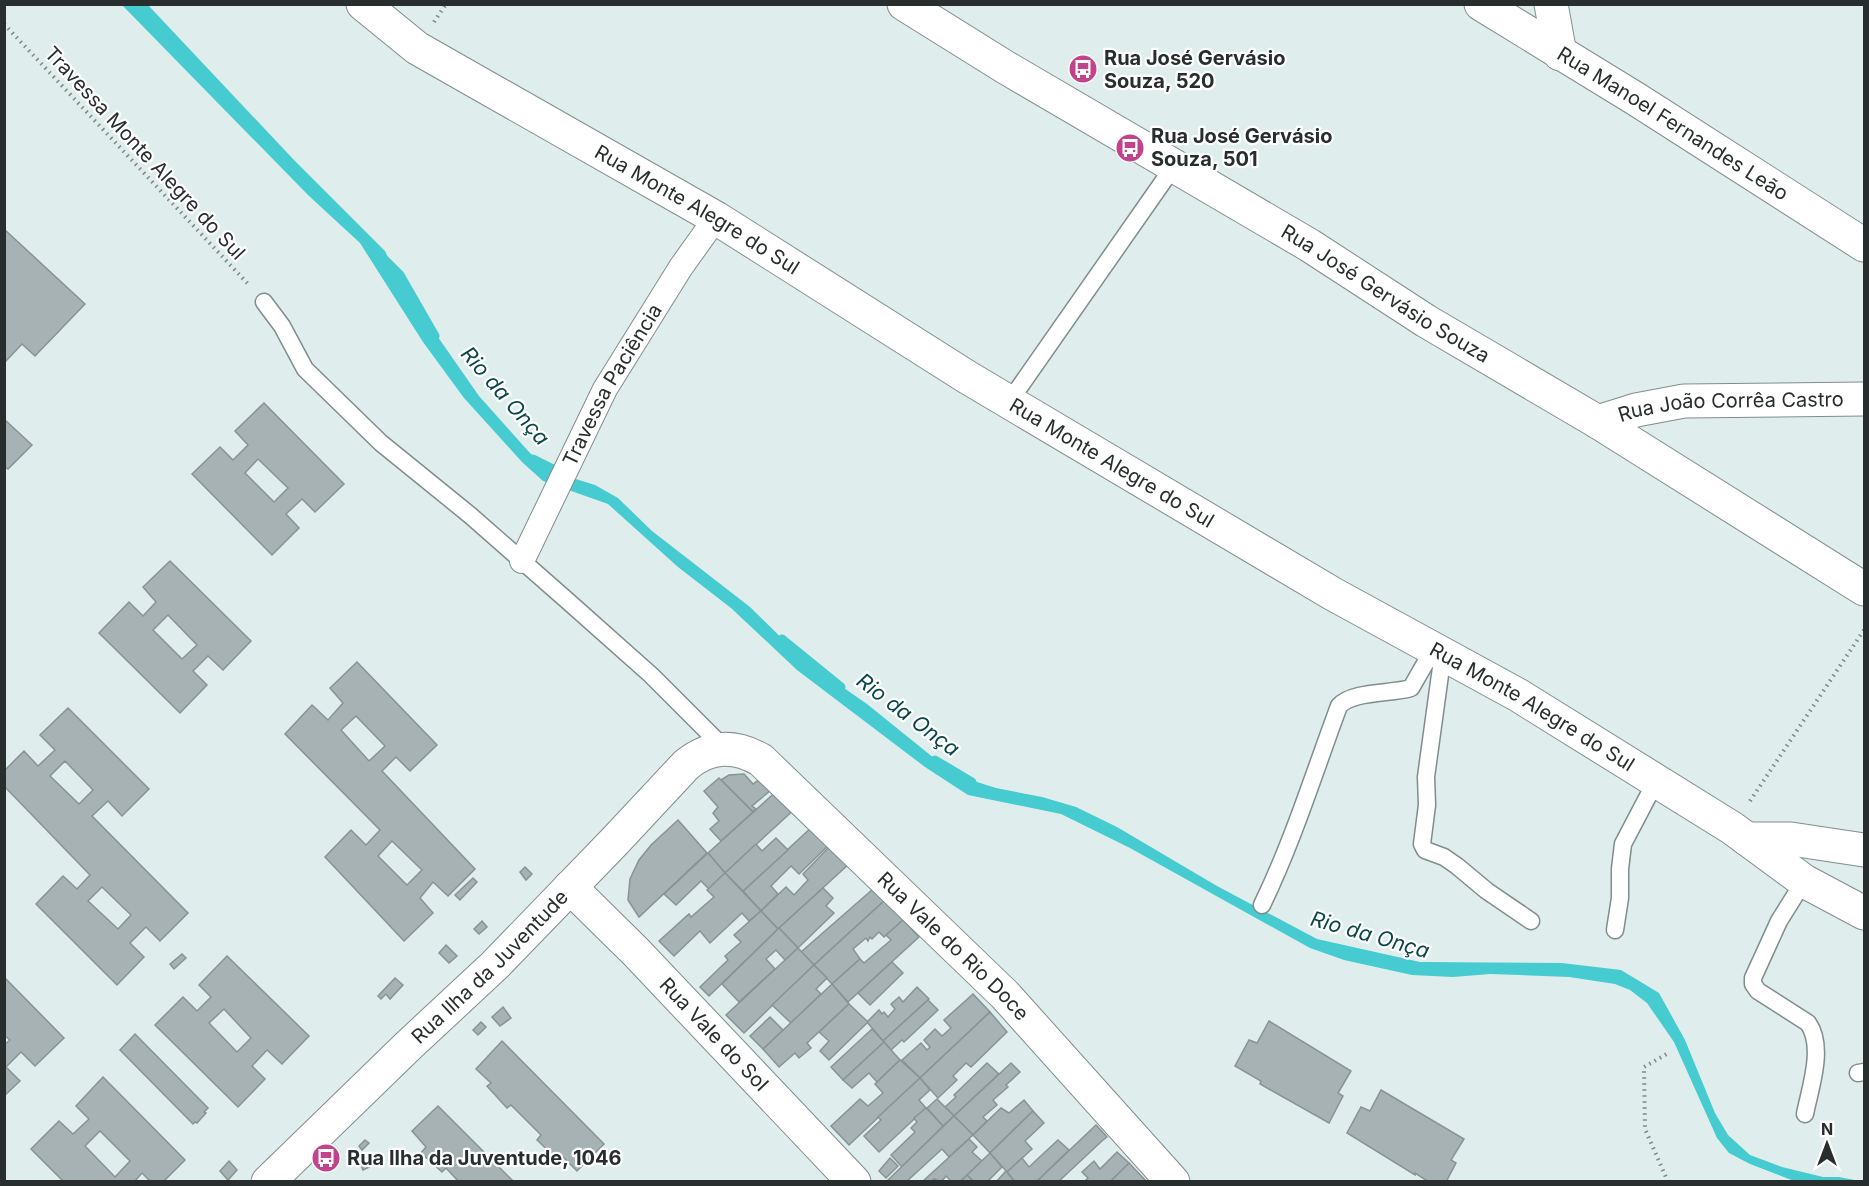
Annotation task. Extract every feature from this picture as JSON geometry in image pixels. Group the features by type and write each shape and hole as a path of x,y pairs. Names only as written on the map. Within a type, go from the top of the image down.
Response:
{"street":[{"name":"Rua Monte Alegre do Sul","path":"363,4 417,48 716,218 875,320 1009,402 1333,594 1438,650 1528,702 1739,834 1804,881 1864,912"},
{"name":"Rua José Gervásio Souza","path":"904,4 1005,67 1310,244 1426,321 1598,422 1864,590"},
{"name":"Rua Manoel Fernandes Leão","path":"1481,4 1636,99 1864,245"},
{"path":"1551,4 1560,54"},
{"name":"Travessa Paciência","path":"522,561 615,373 681,267 716,218"},
{"name":"Rua João Corrêa Castro","path":"1598,422 1636,410 1683,401 1864,399"},
{"name":"Rua Ilha da Juventude","path":"268,1182 495,965 686,765 698,755 717,750"},
{"name":"Rua Vale do Rio Doce","path":"717,750 746,751 761,760 1005,995 1173,1182"},
{"path":"1739,834 1864,850"},
{"name":"Rua Vale do Sol","path":"570,887 636,952 854,1182"}],"lane":[{"path":"1009,402 1174,166"},
{"path":"264,302 282,326 305,369 381,443 471,516 651,675 717,750"},
{"path":"1262,905 1274,881 1339,706 1344,700 1354,697 1411,688 1438,650"},
{"path":"1438,650 1422,844 1425,850 1444,857 1487,891 1531,921"},
{"path":"1615,930 1620,898 1623,844 1656,781"},
{"path":"1804,881 1779,921 1753,978 1753,984 1758,991 1808,1023 1812,1030 1815,1056 1805,1114"}],"path":[{"name":"Travessa Monte Alegre do Sul","path":"4,24 264,302"},
{"path":"1739,834 1864,630"},
{"path":"1668,1182 1645,1129 1644,1067 1670,1052"}],"water":[{"path":"122,5 148,5 294,160 385,251 401,284 479,396 529,452 550,471 595,485 618,498 652,531 750,607 805,661 867,704 955,775 996,788 1042,797 1076,807 1117,827 1217,886 1317,939 1420,962 1562,963 1621,970 1659,993 1685,1040 1715,1113 1728,1135 1750,1155 1782,1167 1823,1177 1860,1181 1794,1181 1729,1153 1717,1138 1674,1042 1647,1003 1630,990 1615,984 1569,977 1490,974 1453,977 1412,975 1344,960 1310,948 1130,848 1061,814 968,795 925,767 797,670 731,608 678,567 608,504 543,481 522,462 464,398 423,342 360,243 308,195"}],"building":[{"path":"4,229 85,304 35,356 22,344 4,363"},
{"path":"264,403 344,484 315,512 302,499 286,514 299,528 272,555 192,474 220,447 233,460 248,445 235,431","holes":["258,459 288,488 274,502 245,473"]},
{"path":"4,419 32,445 8,469 4,466"},
{"path":"170,561 251,641 223,670 208,656 193,671 207,685 180,713 99,633 129,602 143,616 156,602 143,587","holes":["168,615 197,645 182,659 153,630"]},
{"path":"357,662 437,745 410,771 396,757 382,771 475,869 448,896 433,882 420,898 433,913 404,941 325,857 351,830 366,845 380,830 285,734 312,705 328,720 343,703 330,688","holes":["356,716 385,746 369,761 341,730","392,841 422,870 407,885 378,856"]},
{"path":"68,708 149,789 122,816 108,801 92,816 188,913 160,941 146,927 130,943 144,957 117,985 36,904 63,876 77,889 90,875 4,786 4,771 24,751 38,766 55,750 40,735","holes":["65,761 93,790 79,804 50,776","102,887 131,915 118,929 88,901"]},
{"path":"744,774 753,784 760,779 771,790 752,806 756,809 753,812 721,780 729,775"},
{"path":"719,778 753,812 721,841 710,829 719,821 713,813 718,807 704,791"},
{"path":"780,788 797,807 725,873 708,853"},
{"path":"678,820 707,853 639,917 628,900 630,879 639,860 651,845"},
{"path":"814,825 831,843 799,874 791,866 771,886 778,894 761,911 743,891"},
{"path":"776,838 788,850 743,891 725,873 756,844 762,851"},
{"path":"832,844 850,863 778,929 761,911 786,887 794,895 808,880 803,874"},
{"path":"708,853 725,873 709,889 701,881 676,905 664,894"},
{"path":"525,867 532,874 526,880 520,872"},
{"path":"725,873 761,911 749,921 742,913 710,943 700,931 674,956 659,941 689,914 691,917 714,897 707,890"},
{"path":"473,878 477,882 460,900 455,895"},
{"path":"823,888 833,898 826,906 834,913 798,948 779,928"},
{"path":"873,889 884,901 814,965 801,952"},
{"path":"884,901 903,920 884,937 879,932 872,939 870,937 868,941 866,938 853,949 860,959 832,984 814,965"},
{"path":"761,911 778,929 709,996 700,987 728,960 725,956 741,942 734,935"},
{"path":"903,920 919,937 848,1002 832,984 860,959 864,963 891,940 886,935"},
{"path":"482,921 487,927 479,934 474,929"},
{"path":"779,928 798,948 785,960 776,950 766,959 775,969 739,1002 722,984"},
{"path":"446,945 457,956 449,963 439,953"},
{"path":"798,948 814,965 744,1033 726,1015"},
{"path":"182,954 186,958 174,969 170,964"},
{"path":"227,956 309,1036 282,1064 267,1050 252,1066 265,1079 238,1107 155,1025 183,997 197,1011 211,997 199,985","holes":["224,1009 251,1038 237,1052 209,1023"]},
{"path":"892,962 903,973 870,1005 858,993"},
{"path":"814,965 827,978 816,989 821,994 791,1023 772,1005"},
{"path":"4,977 64,1038 35,1066 21,1052 6,1067 20,1081 4,1096 4,1045 10,1040 4,1035"},
{"path":"395,978 403,985 390,999 386,994 381,999 378,996"},
{"path":"832,984 849,1004 807,1043 811,1048 799,1058 795,1053 779,1067 763,1049"},
{"path":"917,987 929,999 883,1041 867,1022 879,1010 888,1017 895,1009 891,1004 899,997 903,1002"},
{"path":"973,994 990,1012 920,1078 902,1060 921,1043 927,1050 930,1047 924,1040 935,1029 942,1036 951,1028 944,1020"},
{"path":"928,1000 938,1010 904,1042 902,1040 891,1050 883,1041"},
{"path":"849,1004 868,1022 829,1060 820,1051 829,1041 819,1032"},
{"path":"503,1007 511,1018 500,1026 492,1017"},
{"path":"990,1012 1007,1032 971,1067 966,1063 953,1076 957,1080 938,1098 920,1078"},
{"path":"770,1017 783,1030 763,1049 750,1036"},
{"path":"1269,1021 1351,1071 1338,1093 1343,1096 1329,1123 1260,1084 1261,1081 1235,1066 1249,1040 1257,1043"},
{"path":"481,1022 486,1027 478,1035 473,1030"},
{"path":"872,1029 884,1042 843,1080 831,1067"},
{"path":"135,1034 208,1108 197,1123 193,1124 120,1050"},
{"path":"502,1041 604,1144 577,1171 562,1156 558,1160 537,1140 541,1135 511,1105 507,1108 487,1086 491,1083 476,1069"},
{"path":"884,1042 900,1060 877,1082 869,1073 852,1088 843,1080"},
{"path":"900,1060 920,1078 849,1145 831,1126 860,1099 868,1106 883,1093 875,1084"},
{"path":"987,1063 999,1074 954,1116 945,1107"},
{"path":"1011,1063 1020,1072 993,1100 997,1105 983,1117 987,1121 973,1135 954,1116"},
{"path":"103,1077 185,1160 163,1182 151,1182 142,1173 134,1182 64,1182 31,1149 59,1121 73,1134 89,1119 76,1106","holes":["100,1131 130,1161 115,1177 85,1146"]},
{"path":"920,1078 930,1090 919,1100 926,1108 879,1152 864,1136 881,1120 878,1117"},
{"path":"1381,1090 1464,1139 1451,1160 1456,1163 1446,1182 1429,1182 1347,1133 1361,1107 1370,1111"},
{"path":"937,1099 954,1116 943,1126 927,1108"},
{"path":"1024,1100 1033,1111 990,1153 973,1135 1001,1108 1009,1113"},
{"path":"438,1106 514,1182 459,1182 446,1168 442,1172 421,1153 426,1147 412,1131"},
{"path":"926,1108 943,1126 902,1167 891,1155 915,1132 911,1128 917,1122 914,1118"},
{"path":"1033,1111 1044,1123 1025,1141 1032,1149 1007,1172 990,1153"},
{"path":"954,1116 973,1135 949,1157 942,1149 906,1182 886,1182"},
{"path":"1096,1125 1107,1137 1058,1182 1036,1182"},
{"path":"969,1139 977,1147 972,1152 982,1161 960,1182 952,1182 946,1176 941,1182 934,1179 931,1182 922,1182"},
{"path":"365,1140 369,1143 362,1150 359,1146"},
{"path":"1058,1140 1069,1150 1036,1182 1015,1182 1007,1172 1022,1158 1029,1167"},
{"path":"1117,1152 1129,1163 1110,1182 1084,1182 1088,1178 1082,1172 1094,1161 1100,1169"},
{"path":"990,1153 1002,1167 987,1182 974,1182 967,1175"},
{"path":"369,1154 374,1165 363,1170 358,1159"},
{"path":"890,1158 898,1166 886,1178 879,1171"},
{"path":"229,1161 237,1170 228,1180 220,1171"},
{"path":"1129,1163 1147,1182 1110,1182"},
{"path":"1006,1171 1015,1182 996,1182"},
{"path":"967,1175 974,1182 960,1182"}],"waterway":[{"name":"Rio da Onça","path":"385,260 400,275 435,336"},
{"name":"Rio da Onça","path":"533,459 563,474"},
{"name":"Rio da Onça","path":"782,639 841,687"},
{"name":"Rio da Onça","path":"935,760 972,782"}],"place":[{"name":"Rua José Gervásio Souza, 520","path":"1083,69"},
{"name":"Rua José Gervásio Souza, 501","path":"1130,148"},
{"name":"Rua Ilha da Juventude, 1046","path":"326,1158"}]}
